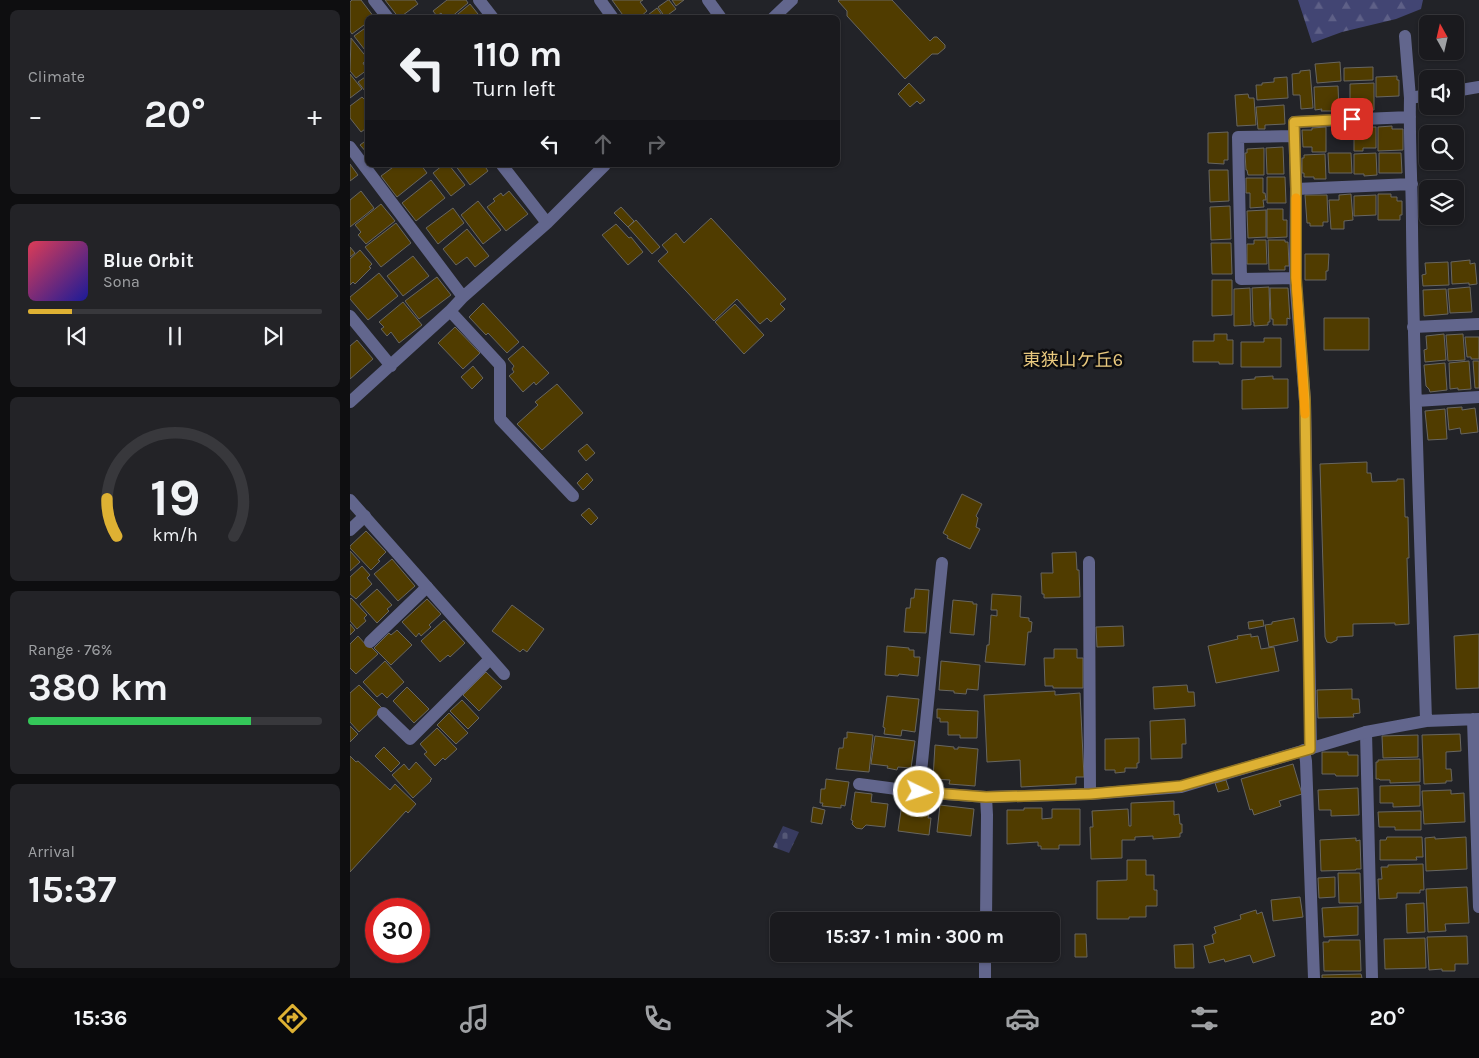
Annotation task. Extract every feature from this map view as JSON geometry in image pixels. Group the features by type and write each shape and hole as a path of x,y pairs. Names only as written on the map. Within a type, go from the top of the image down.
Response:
{"street":[{"path":"374,0 386,15"},
{"path":"479,0 491,15"},
{"path":"600,0 611,15"},
{"path":"708,0 719,15"},
{"path":"776,15 792,0"},
{"path":"1405,36 1410,98 1413,327 1426,721"},
{"path":"1464,90 1479,87"},
{"path":"1410,98 1419,97"},
{"path":"1314,978 1306,762 1305,401 1296,278 1294,122 1410,117"},
{"path":"1294,136 1238,137 1241,279 1296,278"},
{"path":"350,147 365,167"},
{"path":"365,167 463,297"},
{"path":"504,167 547,222"},
{"path":"350,402 547,222 603,167"},
{"path":"1296,189 1412,184"},
{"path":"450,311 500,365 500,419 573,496"},
{"path":"350,316 391,366"},
{"path":"1413,327 1479,324"},
{"path":"1416,401 1479,397"},
{"path":"350,500 504,674"},
{"path":"350,530 364,516"},
{"path":"1089,562 1090,794"},
{"path":"919,792 942,563"},
{"path":"370,642 427,587"},
{"path":"383,713 410,740 490,659"},
{"path":"859,784 919,792 986,797 1090,794 1181,786 1366,732 1426,721 1476,719 1479,907"},
{"path":"1366,732 1372,978"},
{"path":"986,797 986,912"},
{"path":"985,962 985,978"}],"green space":[{"path":"1298,0 1423,0 1421,9 1396,19 1342,32 1312,43"},
{"path":"783,826 799,832 789,853 773,847"}],"building":[{"path":"352,0 361,0 372,15 365,15 365,24 352,34 350,31 350,2"},
{"path":"385,0 415,0 418,4 403,15 397,15"},
{"path":"447,0 466,0 468,3 454,15 443,15 441,13 436,15 433,11"},
{"path":"612,0 643,0 640,2 647,11 642,15 623,15"},
{"path":"669,0 676,9 668,15 664,15 658,7"},
{"path":"672,0 684,0 676,6"},
{"path":"839,0 892,0 930,41 937,37 945,45 945,48 938,54 932,54 905,79 847,16 847,11"},
{"path":"470,4 478,14 477,15 457,15"},
{"path":"657,8 662,15 648,15"},
{"path":"365,28 365,50 354,36"},
{"path":"351,38 365,55 365,61 363,63 365,71 356,78 350,71"},
{"path":"1340,62 1341,81 1317,83 1315,64"},
{"path":"1373,67 1373,80 1344,81 1344,68"},
{"path":"1310,70 1313,108 1301,109 1300,95 1293,95 1292,74"},
{"path":"350,74 362,89 350,98"},
{"path":"1397,76 1397,80 1399,80 1399,96 1376,97 1376,77"},
{"path":"365,77 365,91 358,82"},
{"path":"1287,77 1288,98 1257,100 1256,85 1274,82 1274,78"},
{"path":"909,83 925,100 920,104 917,101 910,107 898,94"},
{"path":"1374,83 1374,110 1358,110 1358,104 1350,103 1350,84"},
{"path":"1338,86 1339,111 1315,110 1314,87"},
{"path":"1248,94 1249,98 1254,98 1256,125 1237,126 1235,95"},
{"path":"362,97 365,100 365,129 361,132 350,118 350,106"},
{"path":"1284,105 1285,124 1265,125 1265,129 1258,129 1256,107"},
{"path":"1392,126 1392,129 1403,129 1403,150 1378,151 1378,127"},
{"path":"1326,127 1326,152 1312,152 1312,147 1303,147 1302,130"},
{"path":"1354,127 1376,127 1376,148 1363,148 1363,151 1354,151"},
{"path":"1228,132 1228,160 1224,160 1224,164 1208,163 1208,133"},
{"path":"365,141 365,151 360,145"},
{"path":"1283,147 1284,174 1267,174 1266,148"},
{"path":"1264,148 1264,175 1248,175 1245,153 1247,153 1247,149"},
{"path":"1328,153 1351,153 1352,173 1329,173"},
{"path":"1376,153 1377,175 1364,176 1364,174 1354,174 1354,154"},
{"path":"1379,153 1401,153 1402,173 1379,173"},
{"path":"1325,154 1326,179 1304,177 1304,173 1302,173 1302,158 1304,158 1304,155"},
{"path":"350,164 358,175 350,181"},
{"path":"393,167 422,167 427,173 397,197 381,176"},
{"path":"440,167 451,167 465,185 451,196 433,173"},
{"path":"456,167 485,167 488,171 470,185"},
{"path":"1209,170 1228,170 1229,201 1210,202"},
{"path":"1267,177 1285,177 1286,203 1267,203"},
{"path":"1246,178 1263,178 1263,193 1265,193 1266,200 1263,200 1264,207 1250,208 1250,193 1246,193"},
{"path":"431,180 445,198 416,221 402,203"},
{"path":"361,191 374,208 350,227 350,200"},
{"path":"509,191 528,214 506,231 487,207 501,193 503,196"},
{"path":"1351,194 1353,220 1344,221 1344,229 1331,229 1329,200 1339,200 1339,195"},
{"path":"1378,194 1391,194 1391,197 1397,197 1397,201 1402,201 1400,220 1378,220"},
{"path":"1305,195 1327,195 1328,222 1323,222 1323,226 1310,226 1310,223 1307,223"},
{"path":"1376,195 1376,215 1354,216 1354,196"},
{"path":"478,201 501,230 483,244 461,215"},
{"path":"381,204 395,221 366,244 358,235 361,232 355,225"},
{"path":"1230,206 1231,239 1211,240 1210,207"},
{"path":"621,207 634,221 628,227 614,213"},
{"path":"453,208 464,223 438,244 426,228"},
{"path":"1267,209 1283,209 1283,220 1287,220 1287,237 1267,238"},
{"path":"1266,210 1266,237 1248,238 1247,211"},
{"path":"711,218 786,299 780,304 785,309 771,322 767,318 760,324 737,299 714,321 658,261 668,252 662,245 676,233 684,243"},
{"path":"636,220 660,247 652,254 628,227"},
{"path":"396,223 411,243 381,267 365,247"},
{"path":"616,224 629,238 631,237 643,252 628,265 602,235"},
{"path":"467,229 489,256 475,267 467,257 456,265 443,249"},
{"path":"1254,240 1266,240 1267,264 1247,264 1247,244 1254,244"},
{"path":"1268,240 1285,240 1285,242 1288,242 1289,266 1285,266 1285,270 1269,270"},
{"path":"1211,243 1231,243 1232,274 1212,274"},
{"path":"350,247 355,253 350,257"},
{"path":"360,250 372,264 369,267 371,268 355,284 353,282 350,285 350,259"},
{"path":"1305,254 1329,254 1326,280 1305,280"},
{"path":"413,256 429,276 403,296 387,276"},
{"path":"1470,260 1470,264 1475,263 1477,284 1452,284 1451,262"},
{"path":"1448,262 1449,285 1423,286 1422,275 1426,274 1425,263"},
{"path":"379,273 398,296 368,320 350,297"},
{"path":"437,277 451,295 419,319 405,301"},
{"path":"1212,280 1232,280 1232,315 1212,316"},
{"path":"1269,287 1270,322 1268,322 1268,325 1254,326 1252,288"},
{"path":"1470,287 1472,312 1450,313 1448,289"},
{"path":"1250,288 1251,325 1234,326 1234,289"},
{"path":"1270,288 1288,288 1290,319 1287,318 1287,325 1273,325 1273,319 1271,319"},
{"path":"1446,289 1448,314 1424,316 1423,290"},
{"path":"403,302 422,325 399,343 391,332 387,336 381,329 384,327 379,322"},
{"path":"483,303 519,342 507,353 469,317"},
{"path":"735,304 764,335 744,354 715,322"},
{"path":"1324,318 1369,318 1369,350 1324,350"},
{"path":"455,327 480,353 463,369 438,343"},
{"path":"1214,334 1227,334 1227,340 1233,340 1233,364 1193,362 1193,341 1214,341"},
{"path":"1444,334 1446,360 1425,362 1426,336"},
{"path":"1463,334 1465,360 1448,361 1446,335"},
{"path":"1465,337 1479,337 1479,359 1467,357"},
{"path":"1264,338 1281,338 1281,367 1241,367 1241,342 1264,342"},
{"path":"357,340 373,359 350,379 350,346"},
{"path":"523,346 549,373 536,385 534,382 523,392 509,376 514,372 512,369 514,366 508,359"},
{"path":"1469,361 1471,389 1450,389 1449,363"},
{"path":"1473,361 1479,361 1479,388 1475,388"},
{"path":"1445,363 1447,390 1430,392 1426,386 1424,365"},
{"path":"473,366 483,378 472,389 461,377"},
{"path":"1273,376 1273,379 1288,379 1288,408 1242,409 1242,380"},
{"path":"557,384 583,413 542,450 517,424 538,405 535,402"},
{"path":"1462,407 1462,410 1475,408 1478,432 1461,434 1460,428 1449,430 1447,408"},
{"path":"1445,409 1447,439 1428,440 1425,411"},
{"path":"587,444 595,453 586,461 578,451"},
{"path":"1367,462 1367,473 1371,473 1372,482 1404,479 1405,517 1408,517 1409,624 1353,624 1353,636 1337,637 1337,640 1331,643 1327,642 1325,637 1320,464"},
{"path":"587,473 593,480 583,490 577,483"},
{"path":"962,494 982,504 976,516 978,518 976,527 980,529 970,549 947,538 948,536 943,533"},
{"path":"589,508 598,518 591,525 581,515"},
{"path":"366,531 386,552 371,570 350,548"},
{"path":"350,551 360,562 350,571"},
{"path":"1076,552 1080,597 1044,598 1044,594 1042,594 1041,573 1053,573 1052,553"},
{"path":"392,559 415,586 398,601 374,574"},
{"path":"362,566 370,575 367,578 372,584 356,599 350,594 350,577"},
{"path":"377,589 392,605 387,609 389,611 377,623 360,604"},
{"path":"915,589 929,590 926,633 904,632 906,608 910,608 911,598 914,598"},
{"path":"992,594 1021,596 1020,617 1029,618 1029,621 1032,622 1031,632 1028,632 1025,665 985,662 987,645 989,645 991,615 997,616 997,610 991,610"},
{"path":"351,598 367,615 364,618 366,621 357,629 350,621"},
{"path":"427,599 441,614 429,625 431,627 421,636 419,633 416,637 402,622"},
{"path":"953,600 977,604 974,635 950,633"},
{"path":"512,605 544,629 527,652 523,649 520,652 492,631"},
{"path":"1294,618 1298,641 1269,647 1265,625"},
{"path":"444,620 465,643 450,657 448,655 440,662 421,641"},
{"path":"1263,620 1264,626 1249,629 1248,622"},
{"path":"350,624 355,630 350,635"},
{"path":"1123,626 1124,646 1097,647 1096,627"},
{"path":"397,630 412,645 391,665 374,648 389,633 391,635"},
{"path":"1251,634 1251,637 1258,636 1261,649 1274,647 1279,671 1216,683 1208,646 1238,639 1237,636"},
{"path":"1479,634 1479,688 1456,689 1454,636"},
{"path":"358,636 378,654 356,674 350,668 350,644"},
{"path":"887,646 914,650 914,657 920,657 918,676 885,675"},
{"path":"1054,649 1077,649 1077,658 1083,658 1083,688 1053,688 1053,686 1045,686 1044,658 1054,658"},
{"path":"385,661 404,682 387,698 382,693 377,697 363,682"},
{"path":"941,661 980,665 978,690 967,689 966,694 939,690"},
{"path":"486,672 502,687 479,711 463,695"},
{"path":"359,685 383,709 359,732 350,722 350,693"},
{"path":"1187,685 1188,692 1194,692 1195,706 1154,709 1153,687"},
{"path":"407,687 429,709 414,723 393,701"},
{"path":"1352,689 1352,699 1359,699 1360,713 1353,714 1354,717 1318,718 1317,690"},
{"path":"1055,691 1055,695 1080,693 1084,777 1076,777 1076,784 1021,787 1020,760 987,762 984,695"},
{"path":"887,696 919,699 915,732 902,730 901,736 884,734 885,728 883,727"},
{"path":"462,700 479,718 468,729 450,711"},
{"path":"937,709 978,711 977,738 960,738 960,735 948,735 948,722 940,722 940,718 937,718"},
{"path":"449,713 468,733 456,744 437,725"},
{"path":"1185,719 1186,744 1182,744 1182,758 1151,759 1150,721"},
{"path":"350,726 358,734 350,742"},
{"path":"437,728 457,749 435,766 424,754 427,752 420,744"},
{"path":"847,732 873,735 869,772 836,769 839,748 843,748"},
{"path":"1460,734 1461,751 1446,752 1446,769 1451,769 1452,781 1424,784 1422,735"},
{"path":"1418,735 1418,757 1383,758 1382,736"},
{"path":"875,736 915,741 911,768 898,767 897,770 887,768 888,766 871,764"},
{"path":"1139,738 1139,763 1137,763 1137,768 1125,768 1125,772 1115,773 1115,770 1105,770 1105,739"},
{"path":"935,745 954,747 954,749 958,749 958,747 978,749 975,786 949,784 950,780 933,779"},
{"path":"384,747 400,763 391,772 375,756"},
{"path":"1322,752 1348,752 1348,755 1358,755 1358,776 1322,774"},
{"path":"350,756 390,790 395,784 416,804 408,813 406,811 350,872"},
{"path":"1420,759 1420,782 1390,783 1390,780 1376,779 1376,762 1378,760"},
{"path":"416,762 432,779 413,798 392,775 404,764 409,770"},
{"path":"1293,764 1302,794 1279,801 1281,806 1254,815 1252,809 1250,810 1241,779"},
{"path":"826,779 849,782 845,806 841,805 841,808 822,806 823,803 820,803 821,789 825,789"},
{"path":"1226,780 1229,789 1218,792 1215,783"},
{"path":"1420,785 1420,806 1393,807 1393,803 1380,803 1380,786"},
{"path":"1358,788 1359,815 1331,816 1331,810 1319,810 1318,790"},
{"path":"1451,790 1451,794 1464,793 1465,822 1424,824 1422,791"},
{"path":"855,792 872,794 871,802 888,804 885,827 866,825 862,829 856,828 852,824"},
{"path":"903,797 925,800 924,811 929,811 928,818 931,818 929,835 898,831"},
{"path":"1174,801 1174,815 1179,814 1180,824 1182,824 1180,837 1153,839 1153,836 1135,837 1135,840 1122,840 1122,858 1091,859 1090,827 1093,827 1092,811 1128,809 1129,826 1131,826 1131,803"},
{"path":"940,805 974,809 971,836 937,832"},
{"path":"813,807 825,810 822,824 811,822"},
{"path":"1024,808 1042,808 1042,819 1052,818 1052,809 1080,809 1080,845 1059,845 1059,849 1041,849 1041,846 1038,846 1038,842 1007,844 1007,810 1024,810"},
{"path":"1421,811 1421,830 1395,830 1395,827 1379,827 1378,812"},
{"path":"1387,837 1422,837 1423,857 1416,857 1417,860 1380,860 1380,840 1386,840"},
{"path":"1435,837 1435,839 1466,837 1467,869 1426,871 1425,838"},
{"path":"1356,838 1356,841 1360,840 1361,869 1321,871 1320,840"},
{"path":"1127,860 1146,860 1146,875 1154,875 1154,890 1157,890 1157,906 1146,906 1146,917 1097,919 1097,881 1127,880"},
{"path":"1423,864 1424,890 1420,890 1420,893 1397,893 1397,898 1379,899 1378,879 1382,879 1381,867"},
{"path":"1338,873 1360,873 1361,903 1339,903"},
{"path":"1335,877 1335,897 1319,898 1318,878"},
{"path":"1467,887 1469,923 1445,924 1446,931 1428,932 1426,889"},
{"path":"1300,897 1303,917 1273,921 1271,900"},
{"path":"1424,903 1425,932 1407,933 1406,904"},
{"path":"1358,906 1358,935 1324,937 1322,908"},
{"path":"1256,910 1257,914 1262,912 1275,956 1253,963 1250,955 1225,962 1224,959 1209,963 1204,946 1214,943 1212,935 1216,933 1214,927 1241,919 1240,915"},
{"path":"1075,934 1086,934 1087,957 1075,957"},
{"path":"1467,936 1468,964 1455,964 1455,971 1429,970 1427,937"},
{"path":"1425,938 1426,968 1385,969 1384,939"},
{"path":"1329,940 1360,940 1361,971 1324,971 1323,942 1329,942"},
{"path":"1193,944 1194,968 1175,968 1174,945"},
{"path":"1361,974 1362,978 1322,978 1322,975"}],"slow traffic":[{"path":"1296,198 1296,278 1305,414"}],"district":[{"name":"東狭山ケ丘6","path":"1073,360"}],"route":[{"path":"919,792 986,797 1090,794 1181,786 1310,749 1305,401 1296,278 1294,122 1352,119"}]}
